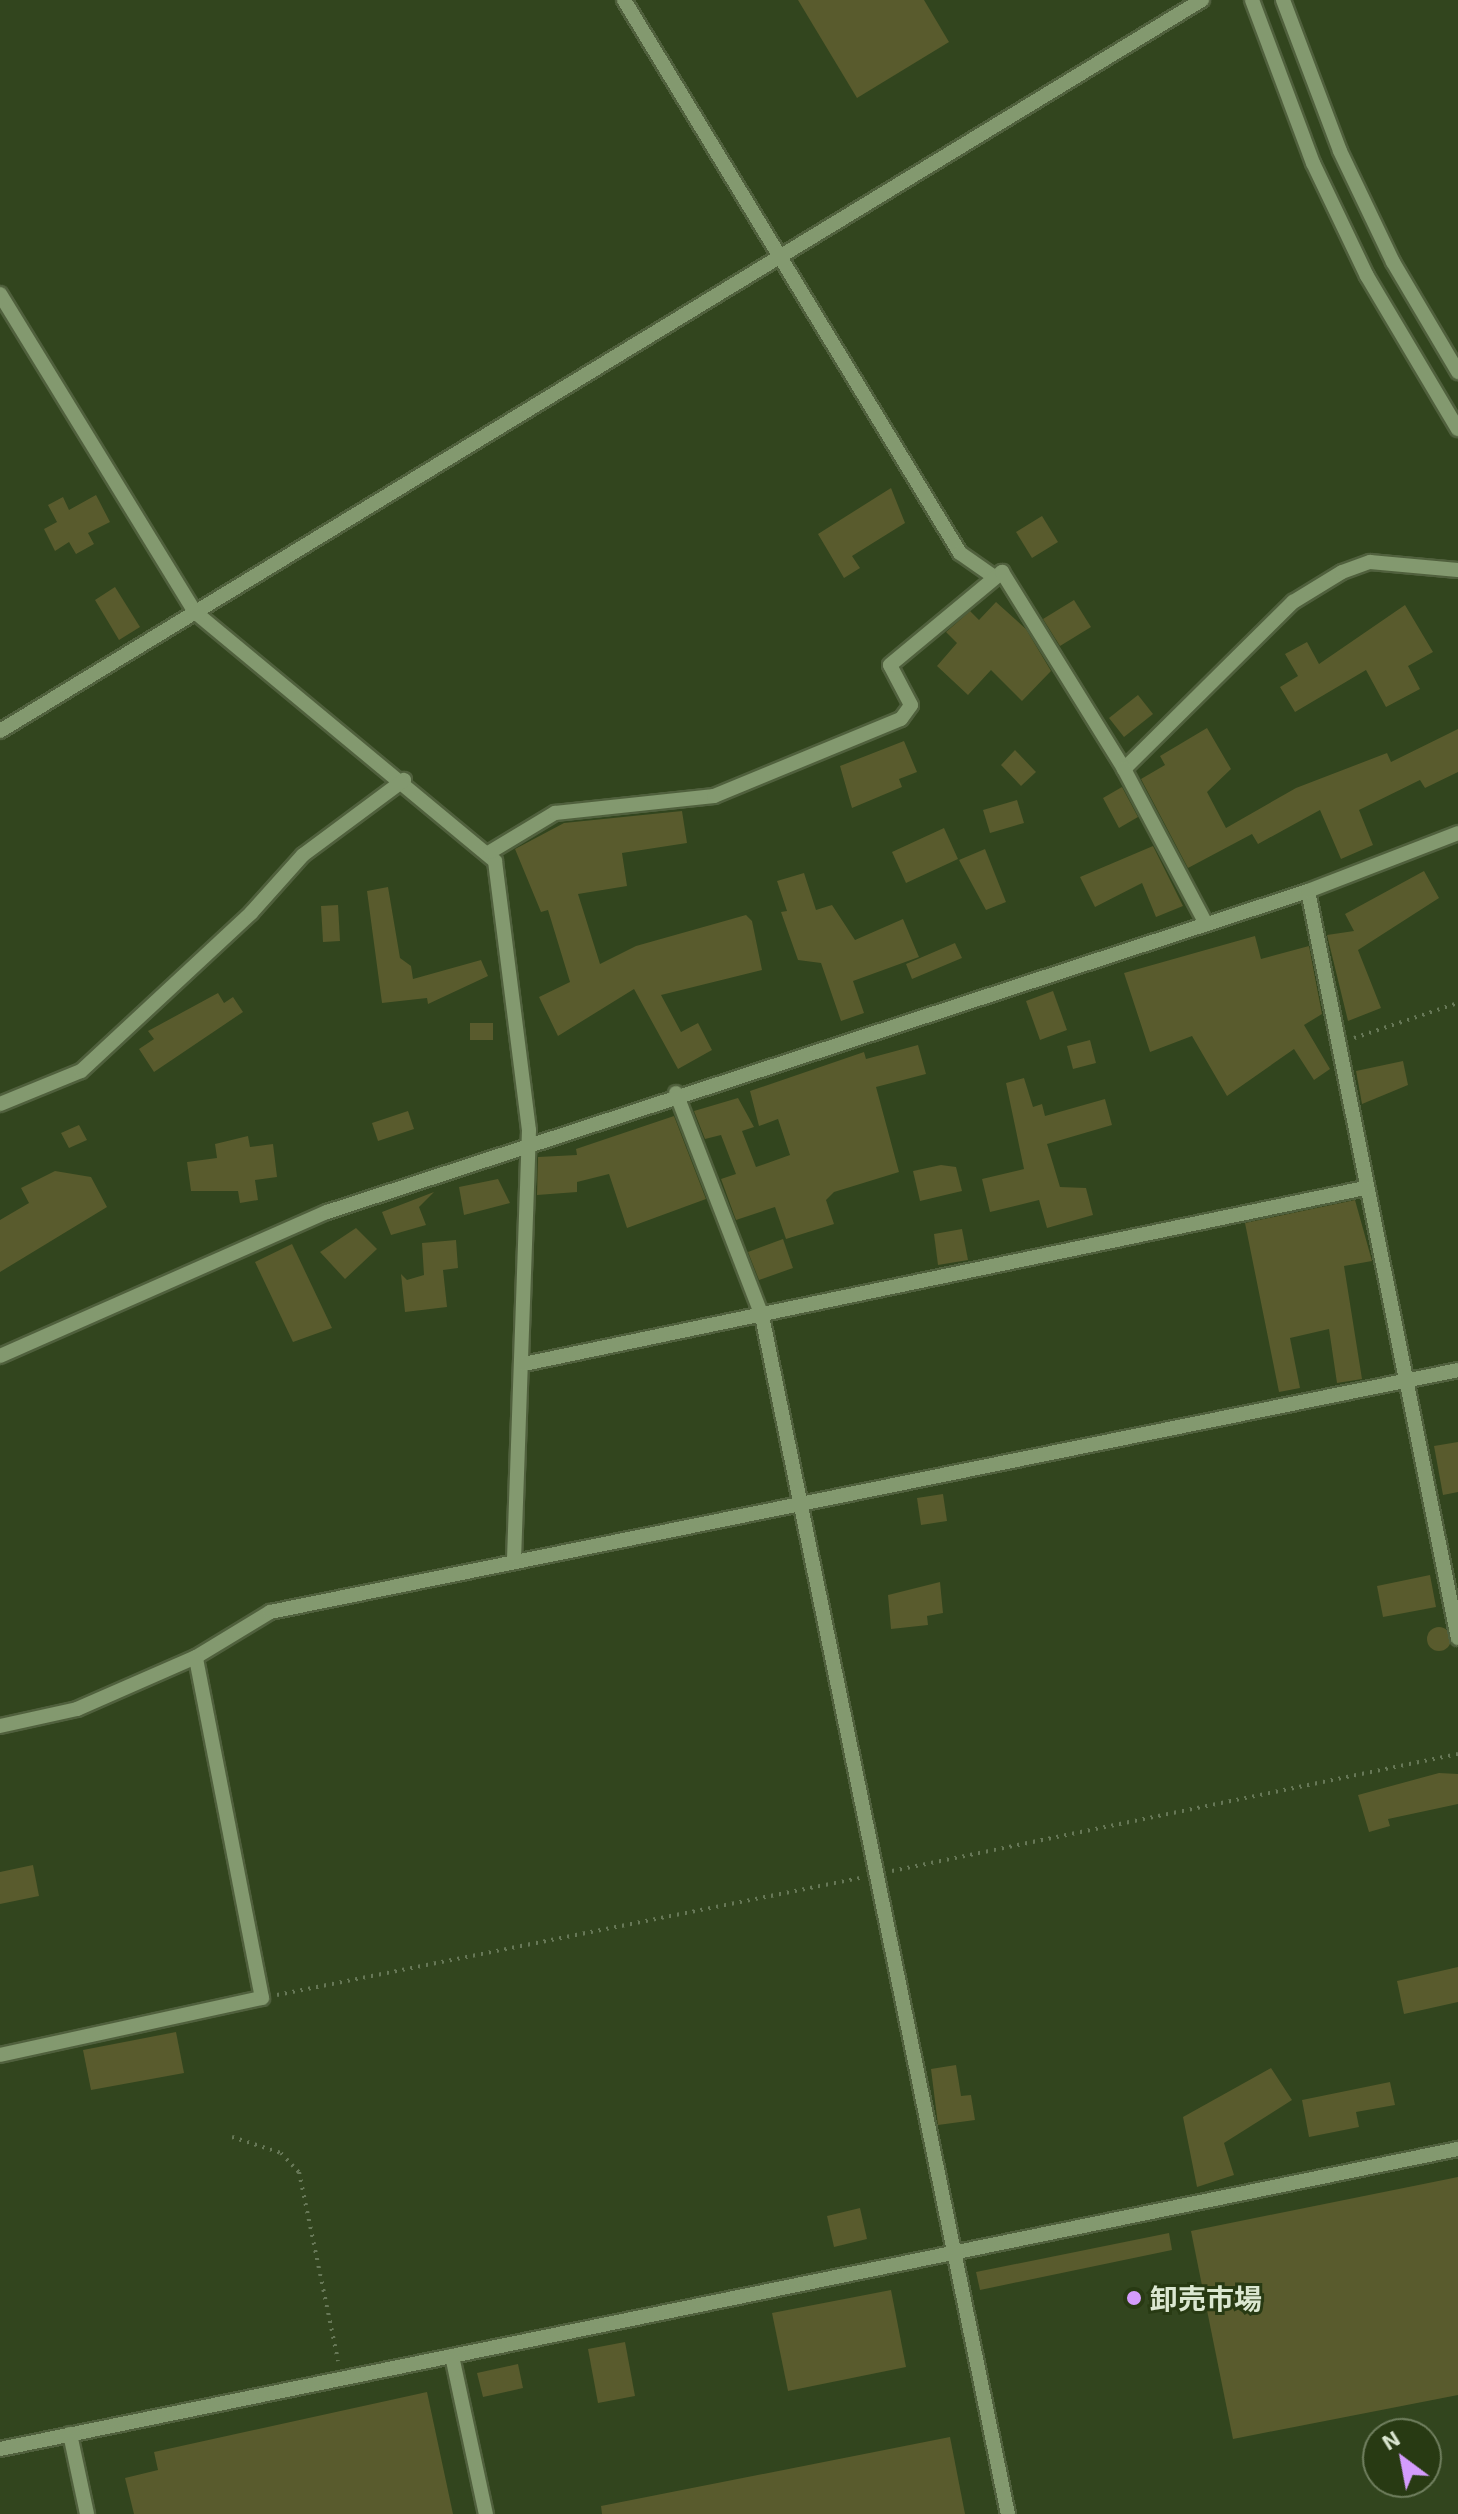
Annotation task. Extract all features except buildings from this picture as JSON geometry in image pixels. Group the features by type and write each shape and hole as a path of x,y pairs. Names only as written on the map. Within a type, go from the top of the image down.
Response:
{"street":[{"path":"624,0 960,553 993,576"},
{"path":"0,731 1202,0"},
{"path":"1252,0 1319,177 1367,276 1458,429"},
{"path":"1283,0 1340,151 1393,262 1458,372"},
{"path":"0,294 195,612 490,852 506,907 528,1141 524,1364 514,1558"},
{"path":"1124,769 1305,594 1370,562 1458,570"},
{"path":"490,852 555,813 714,796 901,719 911,705 890,665 993,576 1002,572 1124,769 1205,922"},
{"path":"0,1104 81,1071 251,913 303,855 404,780"},
{"path":"0,1356 327,1212 528,1141 1308,891 1453,835 1458,850"},
{"path":"1308,891 1365,1188 1458,1638"},
{"path":"676,1093 762,1316 796,1505 1008,2514"},
{"path":"524,1364 1365,1188"},
{"path":"0,1726 77,1709 196,1657 270,1612 514,1558 796,1505 1458,1370"},
{"path":"0,2055 262,1998 196,1657"},
{"path":"0,2449 1458,2149"},
{"path":"452,2356 486,2514"},
{"path":"70,2434 87,2514"}],"path":[{"path":"1339,1043 1458,1003"},
{"path":"232,2137 281,2153 299,2172 342,2379"}],"place":[{"name":"卸売市場","path":"1134,2298"}]}
